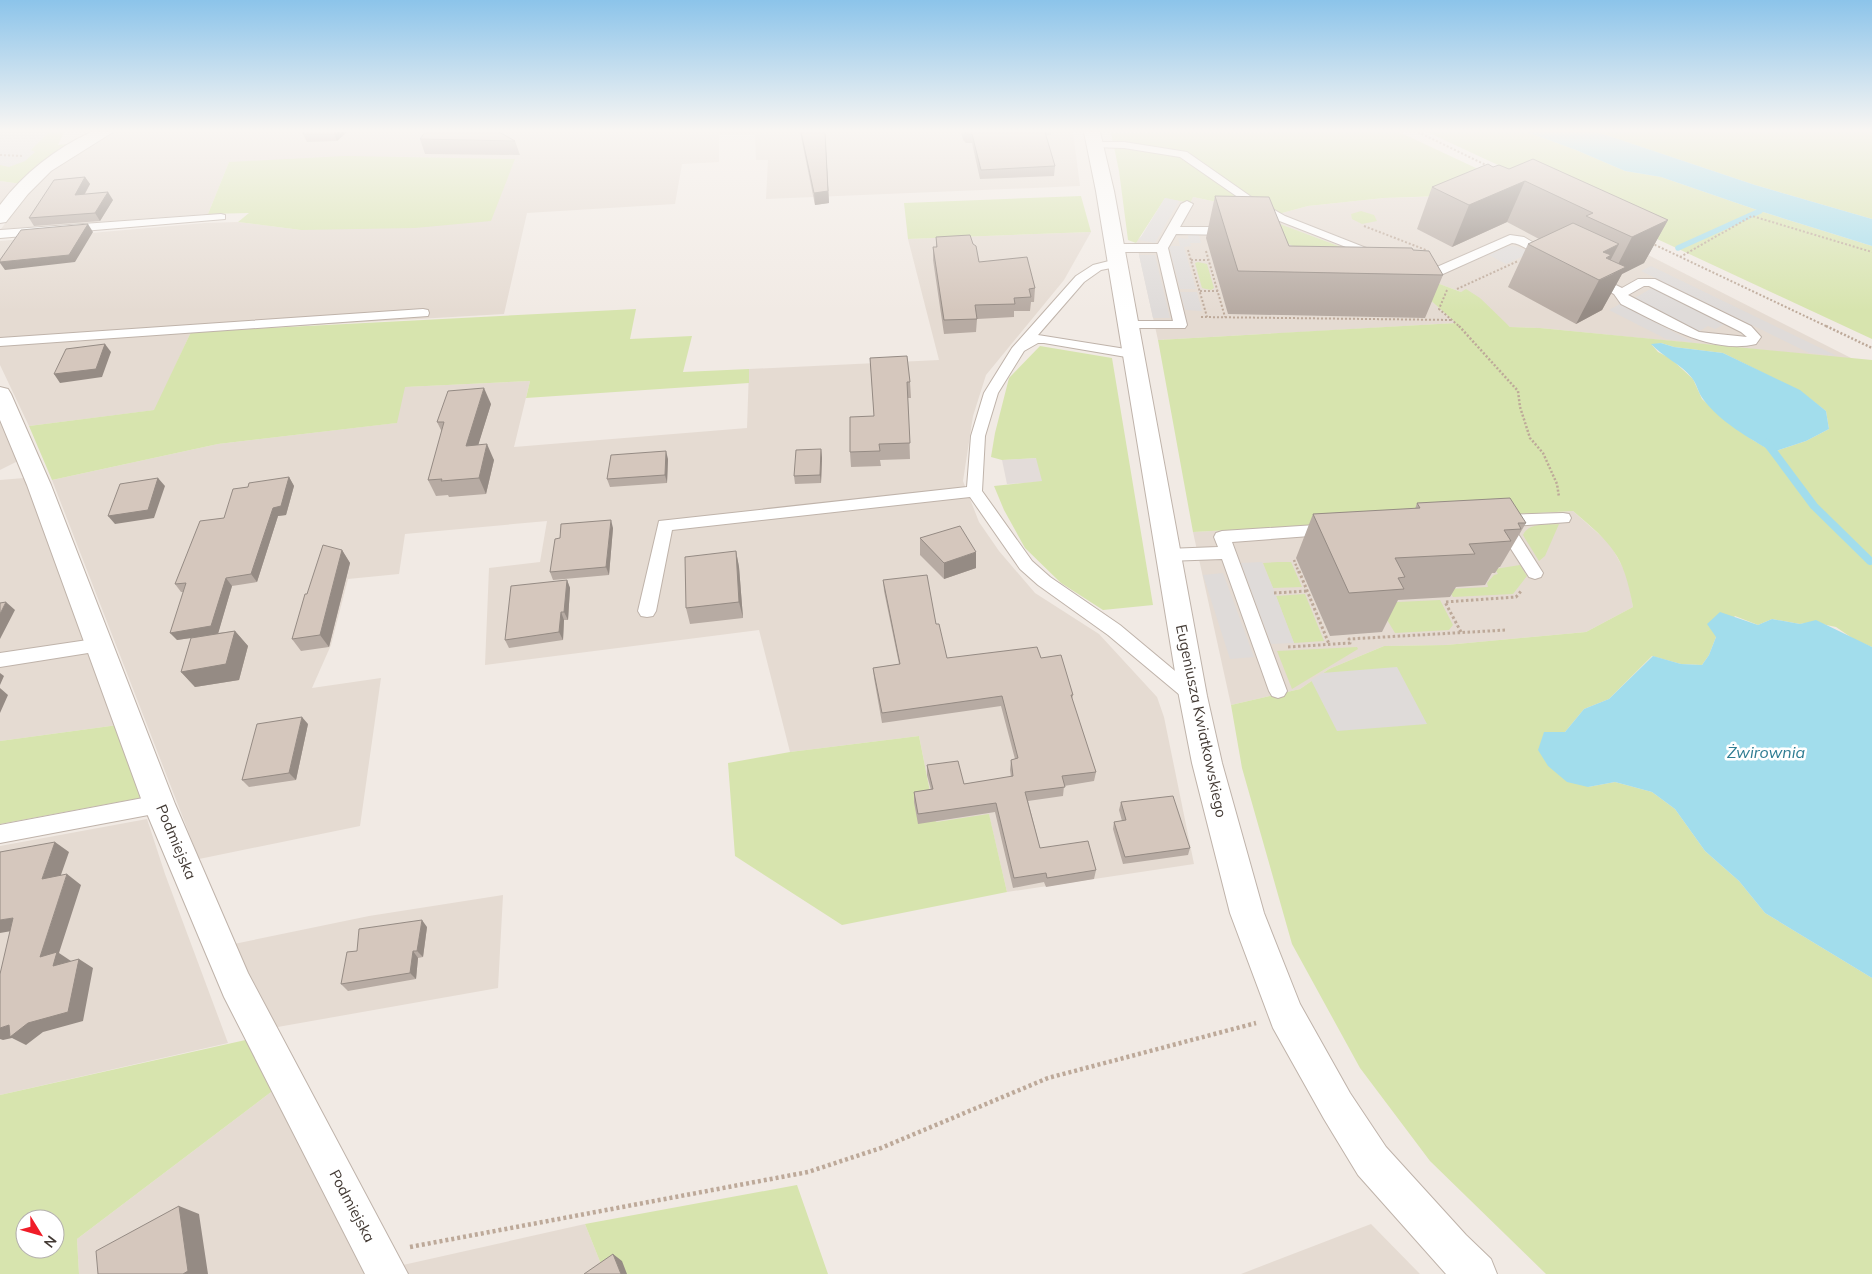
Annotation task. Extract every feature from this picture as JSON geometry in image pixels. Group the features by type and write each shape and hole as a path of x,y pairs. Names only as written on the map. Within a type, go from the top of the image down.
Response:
{"street":[{"path":"0,218 20,191"},
{"name":"Eugeniusza Kwiatkowskiego","path":"1104,191 1193,696 1207,762 1247,914 1286,1015 1337,1106 1372,1161 1451,1250 1476,1274"},
{"name":"Podmiejska","path":"0,394 39,485 160,804 236,985 382,1264"}],"lane":[{"path":"1237,191 1281,218 1386,258"},
{"path":"1127,325 1180,325 1162,248 1187,204"},
{"path":"0,234 220,217"},
{"path":"1172,230 1245,231"},
{"path":"1403,265 1430,275 1510,239 1520,240 1558,260"},
{"path":"1162,248 1116,256 1091,270 1080,279 1019,348 989,399 978,436 974,491 1026,565 1044,581 1114,630 1193,696"},
{"path":"1584,273 1615,289 1620,294 1630,303 1696,336 1743,342 1751,341 1754,337 1746,329 1651,282 1642,282 1620,294"},
{"path":"0,342 423,313"},
{"path":"1019,348 1035,339 1044,339 1132,354"},
{"path":"647,611 665,525 974,491"},
{"path":"1484,522 1563,518"},
{"path":"1502,521 1535,574"},
{"path":"1278,691 1222,537 1350,529"},
{"path":"1167,555 1227,553"},
{"path":"0,660 101,645"},
{"path":"0,834 160,804"}],"path":[{"path":"1680,257 1752,216 1872,252"},
{"path":"1364,226 1427,250"},
{"path":"1201,231 1225,318"},
{"path":"1647,241 1872,348"},
{"path":"1188,247 1207,317"},
{"path":"1191,260 1209,260"},
{"path":"1457,289 1521,260"},
{"path":"1450,284 1438,309 1454,320 1518,391 1520,407 1530,438 1543,453 1557,484 1563,518"},
{"path":"1200,291 1218,291"},
{"path":"1178,317 1291,316 1454,320"},
{"path":"1294,560 1329,644"},
{"path":"1461,632 1445,602 1516,597 1535,574"},
{"path":"1274,593 1307,591"},
{"path":"1262,648 1350,643 1348,639 1506,630"},
{"path":"382,1264 808,1172 881,1148 1003,1095 1048,1078 1286,1015"}],"shaded area":[{"path":"0,191 16,191 0,211"},
{"path":"29,191 217,191 208,214 1,229"},
{"path":"260,191 677,191 675,204 527,213 504,314 191,332 155,410 29,426 0,365 0,241 205,223 238,222 301,230"},
{"path":"766,191 948,191 766,199"},
{"path":"1528,194 1853,359 1540,328 1510,327 1466,290 1461,292 1263,218 1308,206 1384,198"},
{"path":"1193,197 1222,203 1417,288 1457,323 1158,340 1136,241 1142,236 1165,198"},
{"path":"1165,198 1179,201 1155,243 1139,240"},
{"path":"1091,232 1064,280 986,375 973,416 963,481 979,522 999,551 1035,593 1099,634 1157,697 1164,717 1194,864 1007,892 989,815 936,822 919,736 790,752 759,630 485,665 489,568 540,562 547,521 405,534 399,574 348,579 331,645 312,688 381,678 360,826 199,859 52,480 218,444 396,423 404,387 530,381 514,447 747,428 749,369 939,360 908,239"},
{"path":"1188,235 1199,235 1201,243 1190,243 1191,246 1184,247 1196,289 1180,289 1169,246 1180,246 1178,238 1188,239"},
{"path":"1507,246 1515,246 1529,251 1598,297 1521,257 1506,264 1489,255"},
{"path":"1139,255 1155,255 1170,318 1153,318"},
{"path":"1651,266 1837,356 1809,353 1641,271"},
{"path":"1652,288 1725,324 1715,329 1708,326 1698,332 1633,299"},
{"path":"1180,292 1197,292 1202,311 1185,310"},
{"path":"1620,304 1693,342 1666,339 1609,310"},
{"path":"0,417 18,461 0,470"},
{"path":"1037,458 1043,482 1007,484 1002,460"},
{"path":"24,478 88,643 0,654 0,480"},
{"path":"1573,511 1610,544 1628,577 1633,607 1586,632 1446,645 1384,646 1329,669 1300,689 1231,705 1193,532"},
{"path":"1262,562 1294,643 1271,644 1241,563"},
{"path":"1223,573 1254,657 1230,659 1203,575"},
{"path":"91,652 118,725 0,741 0,664"},
{"path":"1397,667 1427,724 1337,731 1311,680 1322,673"},
{"path":"147,819 165,874 228,1043 0,1095 0,846"},
{"path":"503,895 498,988 272,1028 229,945 369,916"},
{"path":"275,1089 365,1274 79,1274 77,1239"},
{"path":"585,1224 605,1274 407,1274 403,1265"},
{"path":"1371,1224 1420,1274 1241,1274"}],"green space":[{"path":"217,191 502,191 491,221 415,228 301,230 238,222 249,213 208,214"},
{"path":"1122,191 1449,191 1443,196 1384,198 1308,206 1264,218 1461,292 1466,289 1480,298 1510,327 1540,328 1872,360 1872,647 1855,640 1836,627 1812,622 1800,624 1772,619 1758,625 1735,616 1716,637 1709,655 1702,665 1681,664 1652,656 1609,699 1584,709 1565,732 1588,787 1615,782 1652,792 1675,809 1705,851 1739,881 1765,913 1872,978 1872,1274 1546,1274 1430,1161 1360,1068 1292,944 1242,768 1231,705 1300,689 1329,669 1384,646 1446,645 1586,632 1633,607 1629,589 1620,562 1607,542 1573,511 1193,532 1158,340 1456,323 1417,288 1328,262 1267,234 1222,203 1193,197 1190,203 1165,198 1136,243 1128,240","holes":["1661,343 1674,347 1723,353 1800,391 1826,411 1829,429 1806,441 1773,452 1725,420 1702,399 1693,379 1670,358 1658,352 1652,345"]},
{"path":"1555,191 1703,191 1872,246 1872,339"},
{"path":"1777,191 1872,191 1872,219"},
{"path":"1081,196 1091,232 908,239 904,203"},
{"path":"1361,211 1374,215 1377,221 1362,224 1352,219 1351,214"},
{"path":"1195,263 1207,264 1214,288 1211,290 1202,288"},
{"path":"636,309 630,339 692,336 683,372 749,369 749,383 526,398 530,381 405,387 397,423 218,444 52,480 29,426 154,410 191,332"},
{"path":"1040,346 1112,358 1153,605 1103,610 1061,583 1025,548 1004,510 994,486 1042,481 1036,458 1002,460 991,457 1009,378"},
{"path":"1559,524 1545,556 1539,561 1523,535 1529,528 1534,526"},
{"path":"1291,562 1302,587 1273,588 1263,563"},
{"path":"1520,565 1527,576 1513,594 1453,597 1448,589 1488,587 1487,583 1494,575 1498,574 1495,569"},
{"path":"1305,594 1324,641 1294,643 1276,596"},
{"path":"1440,600 1453,625 1449,630 1395,633 1377,603"},
{"path":"1357,647 1358,649 1292,689 1277,651"},
{"path":"118,725 140,798 0,824 0,741"},
{"path":"919,736 936,822 989,814 1007,892 842,925 735,856 728,763 790,752"},
{"path":"250,1039 275,1089 77,1239 79,1274 0,1274 0,1095"},
{"path":"797,1185 828,1274 605,1274 585,1224"}],"water":[{"path":"1703,191 1777,191 1872,219 1872,246"},
{"path":"1661,343 1674,347 1723,353 1800,390 1826,411 1829,429 1806,441 1773,452 1735,429 1718,415 1703,399 1694,380 1688,373 1651,344"},
{"name":"Żwirownia","path":"1720,612 1758,625 1772,619 1800,624 1816,620 1872,647 1872,978 1765,913 1739,881 1705,851 1675,809 1652,792 1615,782 1588,787 1567,782 1548,766 1538,750 1544,732 1565,732 1584,709 1609,699 1653,656 1681,664 1702,665 1709,655 1716,637 1707,624"}],"building":[{"path":"46,191 77,191 75,195 108,192 95,213 29,218"},
{"path":"1441,191 1501,191 1469,205"},
{"path":"1547,191 1605,191 1668,220 1632,237 1586,216 1593,213"},
{"path":"1215,196 1269,197 1289,246 1412,248 1413,250 1429,251 1443,275 1238,271"},
{"path":"1573,223 1619,244 1603,252 1611,255 1606,258 1626,267 1599,280 1528,244"},
{"path":"88,224 69,255 0,262 21,230"},
{"path":"970,235 973,244 976,246 979,262 1027,257 1035,288 1029,289 1031,297 1014,298 1015,304 975,305 977,319 944,320 933,247 937,247 936,237"},
{"path":"105,344 96,369 54,374 66,349"},
{"path":"907,356 910,382 907,382 910,443 879,444 880,451 850,452 850,417 874,416 870,358"},
{"path":"484,388 466,446 487,444 479,478 441,481 442,479 428,480 444,422 437,422 448,391"},
{"path":"821,449 820,475 794,476 796,450"},
{"path":"666,451 665,475 607,479 611,455"},
{"path":"289,477 281,506 273,508 251,574 226,578 211,626 170,633 186,583 175,584 200,521 224,518 233,489 248,487 249,483"},
{"path":"158,478 148,510 108,516 120,484"},
{"path":"1510,498 1526,523 1518,523 1521,529 1504,530 1511,541 1469,544 1475,554 1395,558 1405,577 1398,578 1404,589 1349,593 1313,514 1420,508 1417,503"},
{"path":"611,520 606,567 550,572 555,539 560,538 561,524"},
{"path":"960,526 976,552 944,563 920,538"},
{"path":"323,545 342,550 320,635 292,639 305,594 307,594"},
{"path":"736,551 739,602 686,608 685,557"},
{"path":"927,575 936,624 939,624 947,658 1037,647 1041,658 1061,655 1073,695 1071,695 1096,772 1062,776 1065,787 1025,792 1040,848 1088,841 1096,870 1047,878 1046,873 1014,878 996,803 918,814 914,792 933,789 927,765 958,761 964,784 1013,776 1011,760 1018,758 1002,696 882,713 873,668 900,664 883,580"},
{"path":"567,580 564,612 561,612 559,632 505,640 511,586"},
{"path":"6,602 0,614 0,603"},
{"path":"235,631 226,664 181,672 191,638"},
{"path":"302,717 289,773 242,780 257,724"},
{"path":"1173,796 1190,848 1125,857 1114,822 1126,820 1121,802"},
{"path":"55,842 42,879 67,874 40,957 57,952 53,966 79,959 68,1012 28,1023 10,1037 9,1025 0,1028 0,974 13,918 0,920 0,852"},
{"path":"422,920 417,951 413,951 410,973 341,984 347,952 357,951 359,929"},
{"path":"179,1206 188,1271 183,1274 98,1274 96,1251"},
{"path":"613,1254 621,1274 584,1274"}],"waterway":[{"path":"1678,248 1760,211"},
{"path":"1767,443 1814,506 1870,561"}]}
